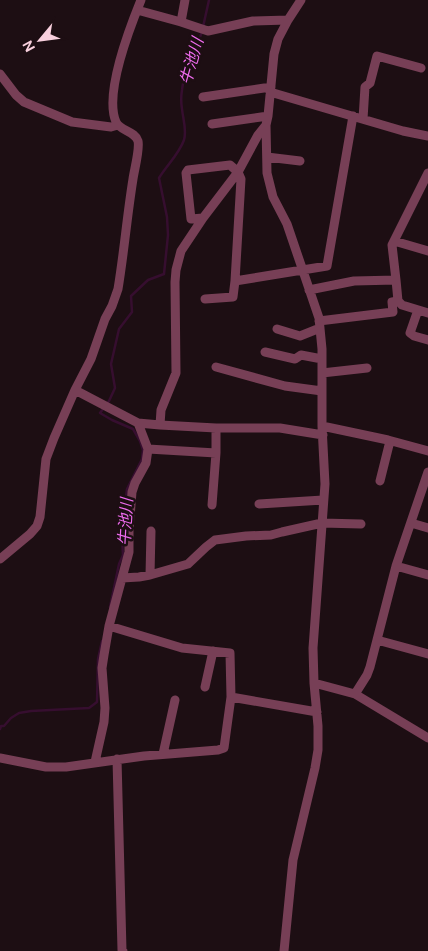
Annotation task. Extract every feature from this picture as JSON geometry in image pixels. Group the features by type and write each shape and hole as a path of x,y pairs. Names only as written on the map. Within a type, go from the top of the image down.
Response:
{"street":[{"path":"0,559 30,534 40,517 46,459 91,359 105,319 115,298 138,141 134,135 118,125 113,115 113,98 119,65 141,0"},
{"path":"181,22 186,0"},
{"path":"284,951 293,860 318,750 313,648 325,484 320,324 287,224 273,196 267,157 267,121 274,54 278,39 301,0"},
{"path":"137,10 208,31 253,21 288,20"},
{"path":"363,119 365,87 370,83 377,56 420,68"},
{"path":"0,74 16,95 24,102 72,122 111,127 118,125"},
{"path":"203,97 271,90 363,119 428,136"},
{"path":"235,281 327,266 353,116"},
{"path":"212,124 267,121"},
{"path":"160,426 161,410 176,373 177,350 174,301 176,270 181,251 238,172 267,121"},
{"path":"267,157 300,161"},
{"path":"203,218 191,219 186,173 188,170 230,165 238,172 241,179 233,297 205,299"},
{"path":"428,174 392,245 398,301 402,305 428,313"},
{"path":"394,241 428,251"},
{"path":"309,290 354,281 396,280"},
{"path":"277,329 300,336 320,324 393,312 392,302 398,301"},
{"path":"418,310 410,333 428,340"},
{"path":"265,352 295,359 301,355 322,359"},
{"path":"216,367 285,386 322,390"},
{"path":"322,372 367,368"},
{"path":"76,390 138,423 160,426 322,430 390,441 428,451"},
{"path":"95,762 104,722 105,708 102,668 109,626 129,552 132,492 146,463 148,449 138,423"},
{"path":"212,504 216,428"},
{"path":"380,481 390,441"},
{"path":"148,449 216,453"},
{"path":"355,694 367,675 396,566 428,472"},
{"path":"259,504 323,500"},
{"path":"122,578 150,575 188,564 215,540 271,535 322,523 361,524"},
{"path":"411,523 428,528"},
{"path":"150,575 151,531"},
{"path":"396,566 428,575"},
{"path":"0,758 46,767 66,767 117,759 224,748 231,697 230,653 182,648 109,626"},
{"path":"377,640 428,654"},
{"path":"206,687 213,651"},
{"path":"314,683 355,694 428,738"},
{"path":"231,697 317,712"},
{"path":"163,754 175,700"},
{"path":"117,759 123,951"}],"waterway":[{"name":"牛池川","path":"203,27 209,0"},
{"name":"牛池川","path":"110,607 119,564 123,555 122,538 127,489 142,459 143,450 133,429 100,413 109,401 115,388 111,364 119,329 132,312 131,296 148,280 164,274 168,235 167,217 159,178 176,155 184,140 185,128 181,100 183,83 202,32"},
{"name":"牛池川","path":"0,729 1,726 4,726 19,713 89,708 97,702 98,659 102,641"}]}
